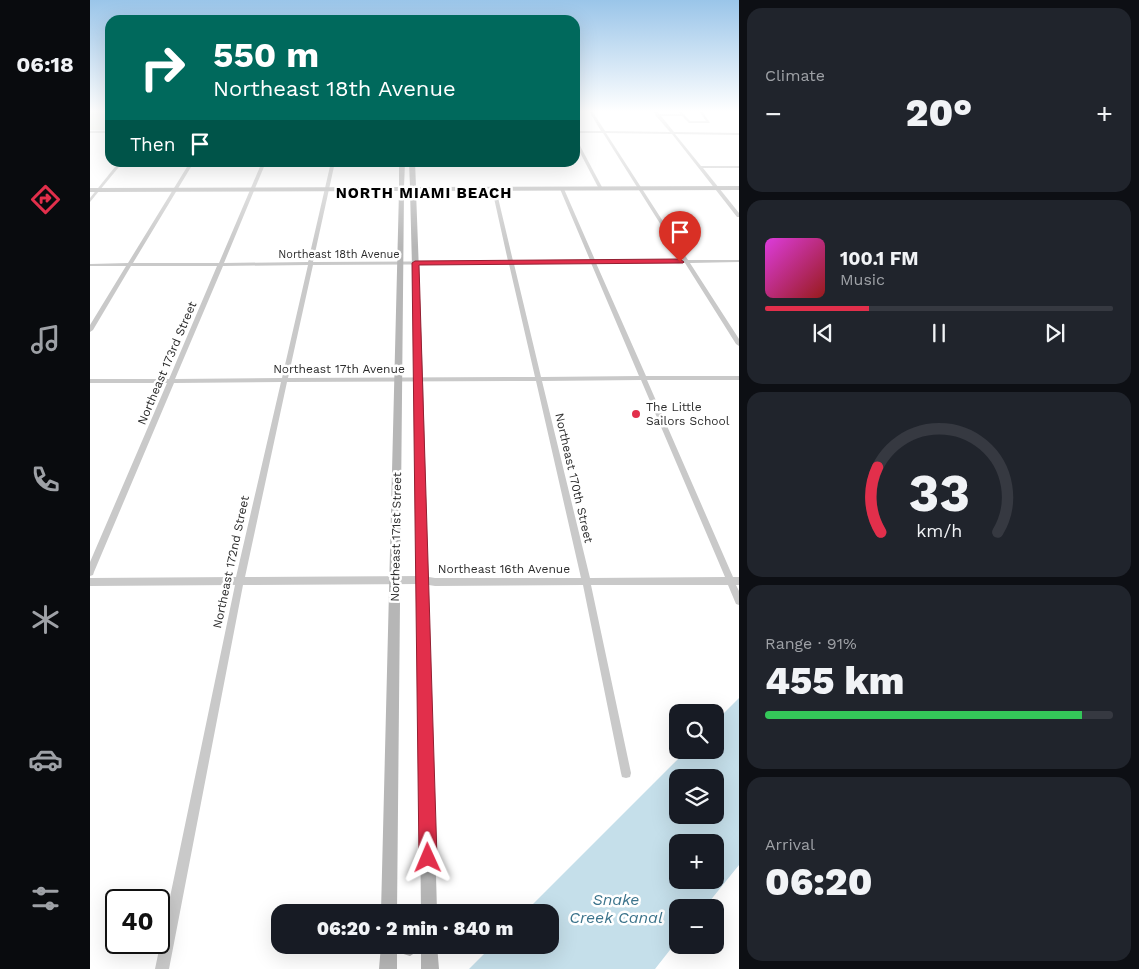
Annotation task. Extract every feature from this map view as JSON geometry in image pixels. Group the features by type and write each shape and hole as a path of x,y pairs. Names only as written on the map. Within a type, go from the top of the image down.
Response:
{"street":[{"path":"584,156 600,186"},
{"path":"620,156 739,344"},
{"path":"691,156 739,216"},
{"path":"90,201 117,167"},
{"path":"90,330 189,167"},
{"name":"Northeast 173rd Street","path":"90,572 262,167"},
{"name":"Northeast 172nd Street","path":"162,969 240,580 332,167"},
{"name":"Northeast 171st Street","path":"403,167 413,211 415,242 429,904"},
{"name":"Northeast 171st Street","path":"389,904 401,211 411,167"},
{"path":"700,167 739,167"},
{"path":"436,186 494,189 523,186 562,189 636,182 739,182"},
{"path":"90,184 180,184 254,187"},
{"path":"90,190 328,186 739,188"},
{"name":"Northeast 170th Street","path":"494,189 586,582 626,773"},
{"path":"562,189 643,378 735,581 739,601"},
{"path":"401,211 413,211"},
{"path":"401,242 415,242"},
{"name":"Northeast 18th Avenue","path":"90,265 739,261"},
{"name":"Northeast 17th Avenue","path":"90,381 739,378"},
{"name":"Northeast 16th Avenue","path":"90,582 423,580 435,582 586,582 657,579 735,581"},
{"path":"388,969 389,954"},
{"path":"429,954 430,969"}],"water":[{"name":"Snake Creek Canal","path":"739,698 739,865 724,884 724,834 669,834 669,889 720,889 711,899 669,899 669,951 655,969 469,969 484,954 559,954 559,904 533,904 678,759 724,759 724,713"}],"place":[{"name":"The Little Sailors School","path":"636,414"}],"district":[{"name":"NORTH MIAMI BEACH","path":"424,193"}],"route":[{"path":"428,858 417,277 415,263 680,262"}]}
